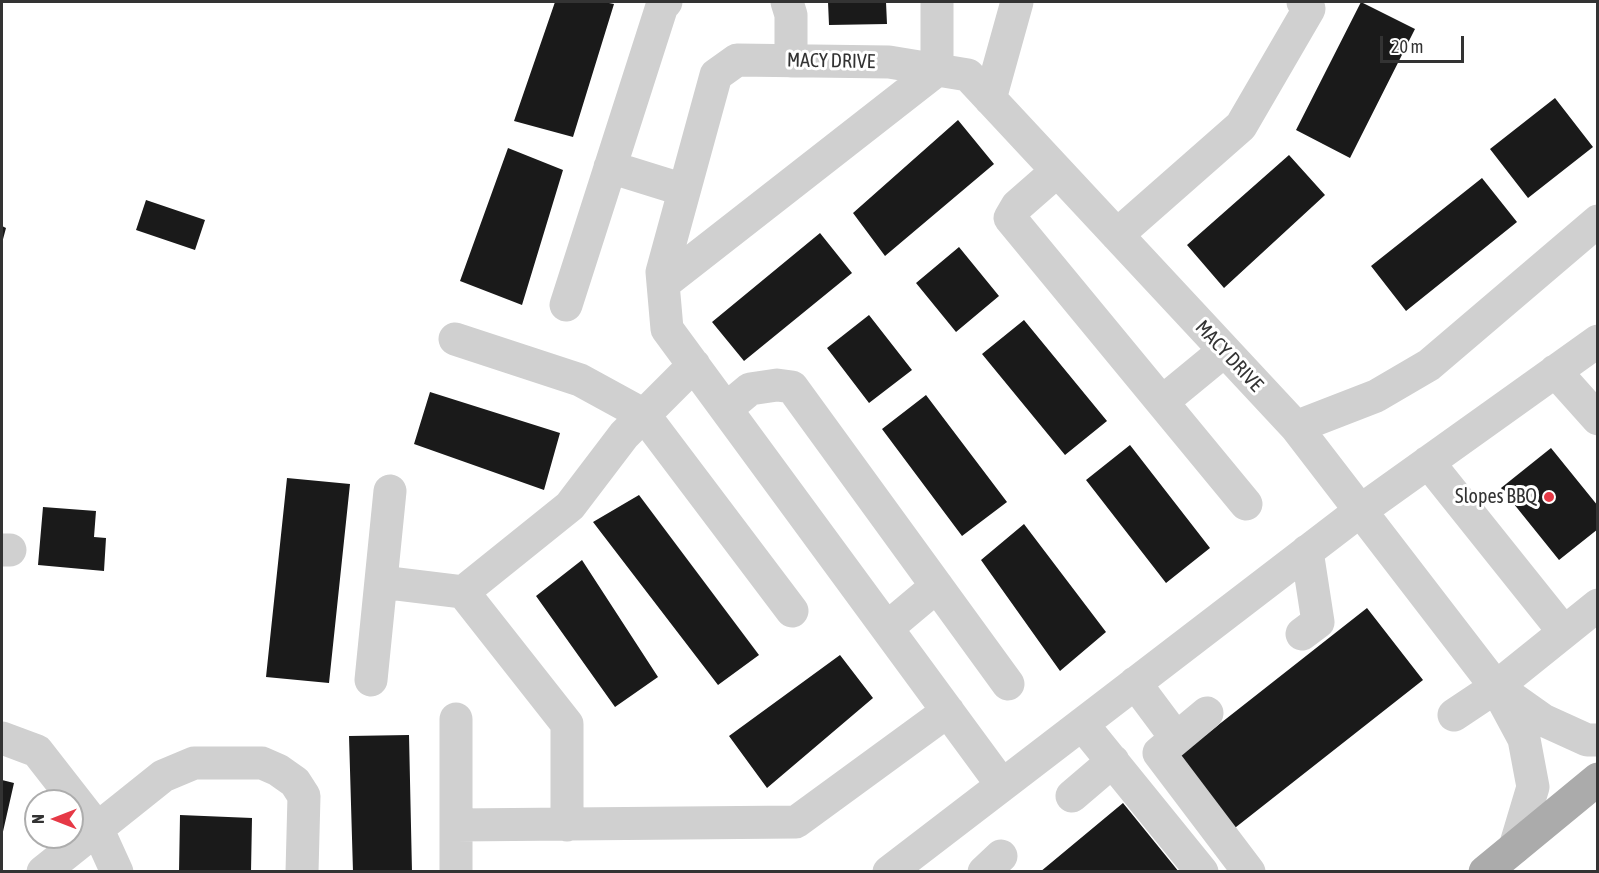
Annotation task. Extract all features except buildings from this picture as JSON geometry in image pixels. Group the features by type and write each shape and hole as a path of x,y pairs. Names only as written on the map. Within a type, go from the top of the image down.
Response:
{"main road":[{"path":"1485,872 1598,779"}],"street":[{"path":"566,305 662,6 666,2"},
{"path":"787,2 791,15 791,61"},
{"path":"663,284 937,70 937,2"},
{"path":"990,99 1017,2"},
{"path":"1117,235 1241,126 1309,9 1303,2"},
{"name":"MACY DRIVE","path":"1002,785 667,328 662,272 716,75 737,60 889,62 968,75 1296,427 1496,687"},
{"path":"610,167 684,190"},
{"path":"1057,171 1017,206 1010,218 1246,504"},
{"path":"1296,427 1376,396 1429,365 1598,221"},
{"path":"455,339 580,380 644,415 792,611"},
{"path":"889,872 1360,511 1598,341"},
{"path":"1162,402 1224,351"},
{"path":"463,592 570,506 624,435 694,365"},
{"path":"1555,371 1598,419"},
{"path":"726,409 750,389 777,385 792,387 1008,684"},
{"path":"1428,462 1564,632"},
{"path":"371,680 390,491"},
{"path":"1302,634 1318,622 1307,551"},
{"path":"381,582 463,592 567,724 567,825"},
{"path":"887,628 937,586"},
{"path":"1454,715 1496,687 1598,605"},
{"path":"1135,683 1176,738"},
{"path":"1496,687 1543,720 1587,740 1598,740"},
{"path":"1496,687 1524,739 1533,787 1515,847"},
{"path":"456,825 795,822 948,711"},
{"path":"1208,713 1159,753 1250,872"},
{"path":"456,719 456,872"},
{"path":"1082,724 1202,872"},
{"path":"2,738 37,751 97,828 117,872"},
{"path":"1072,796 1113,761"},
{"path":"43,872 163,776 194,763 262,763 279,770 295,782 304,796 303,872"}],"place":[{"name":"Slopes BBQ","path":"1549,497"}]}
